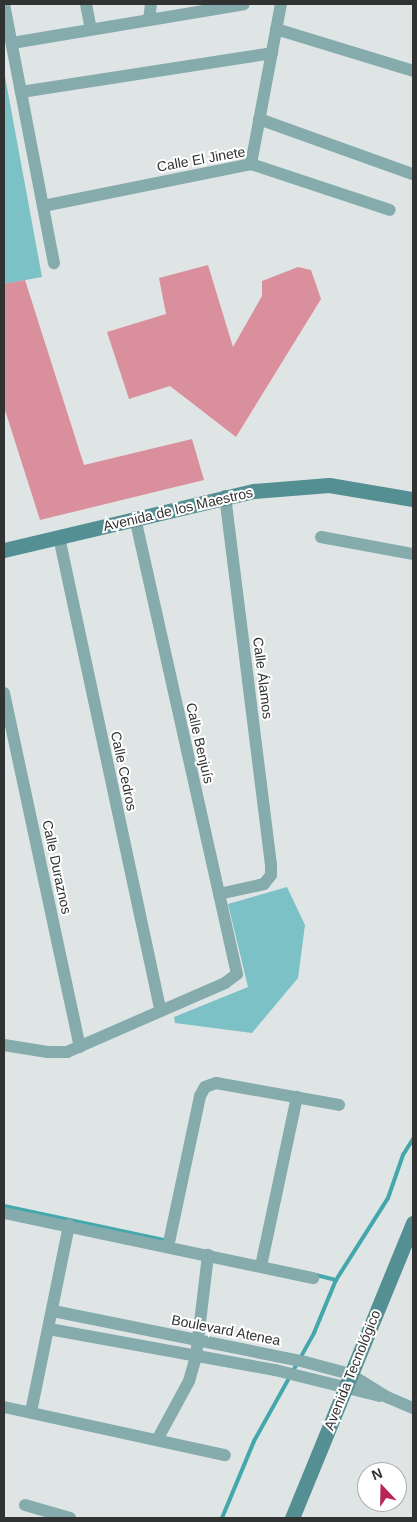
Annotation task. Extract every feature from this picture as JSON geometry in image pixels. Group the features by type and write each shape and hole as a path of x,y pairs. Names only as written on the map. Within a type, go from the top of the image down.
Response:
{"street":[{"path":"4,4 54,263"},
{"path":"86,4 91,29"},
{"path":"149,20 151,4"},
{"path":"12,43 229,5 244,4"},
{"path":"251,164 281,4"},
{"path":"276,29 413,71"},
{"path":"21,92 272,52"},
{"path":"259,119 413,174"},
{"name":"Calle El Jinete","path":"43,206 251,164 390,210"},
{"name":"Avenida de los Maestros","path":"4,550 225,496 329,484 413,499"},
{"name":"Calle Álamos","path":"219,894 264,884 271,874 225,496"},
{"name":"Calle Benjuís","path":"135,517 237,974 225,983 160,1011"},
{"name":"Calle Cedros","path":"59,537 160,1011"},
{"path":"321,537 413,554"},
{"name":"Calle Duraznos","path":"4,693 80,1047"},
{"path":"4,1045 47,1052 80,1047 160,1011"},
{"path":"168,1246 202,1091 216,1083 339,1105"},
{"path":"262,1266 297,1097"},
{"path":"4,1213 69,1225 313,1278"},
{"name":"Avenida Tecnológico","path":"292,1518 413,1223"},
{"path":"31,1412 69,1225"},
{"path":"157,1440 186,1390 196,1356 208,1255"},
{"name":"Boulevard Atenea","path":"53,1311 281,1356 350,1374 387,1397 413,1408"},
{"name":"Boulevard Atenea","path":"49,1329 275,1370 346,1389 387,1397"},
{"path":"4,1407 225,1454"},
{"path":"24,1505 70,1518"}],"shaded area":[{"path":"4,71 42,277 4,284"},
{"path":"287,887 305,925 298,978 252,1033 175,1023 174,1017 248,987 228,904"}],"building":[{"path":"208,265 233,347 262,296 262,281 298,267 311,270 321,299 236,437 170,386 129,399 107,332 166,314 159,278"},
{"path":"25,280 84,465 192,439 204,480 40,520 4,407 4,284"}],"waterway":[{"path":"222,1518 254,1441 314,1333 336,1280 388,1198 403,1155 413,1139"},
{"path":"4,1206 168,1241"},
{"path":"316,1275 336,1280"}]}
